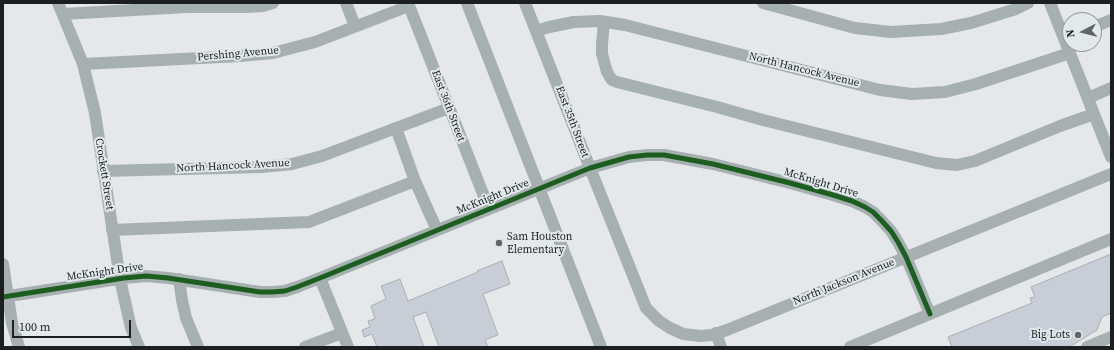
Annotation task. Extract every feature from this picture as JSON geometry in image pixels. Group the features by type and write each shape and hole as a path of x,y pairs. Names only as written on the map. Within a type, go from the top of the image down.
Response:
{"street":[{"path":"61,9 246,7 263,6 273,3"},
{"path":"346,3 355,26"},
{"path":"467,3 538,189 601,347"},
{"name":"East 35th Street","path":"525,3 646,308"},
{"path":"762,3 855,28 891,32 941,29 971,23 1016,9 1028,3"},
{"path":"1050,3 1062,27"},
{"name":"Pershing Avenue","path":"83,64 273,53 315,42 409,4"},
{"name":"East 36th Street","path":"409,4 488,209"},
{"name":"Crockett Street","path":"61,9 83,64 95,113 120,279 131,328 139,347"},
{"name":"North Hancock Avenue","path":"536,31 574,22 604,22 880,90 912,94 944,92 976,84 1070,53"},
{"path":"604,22 602,44 604,64 612,80 936,163 957,165 974,162 1060,126 1094,114"},
{"path":"1070,53 1111,157"},
{"path":"1088,98 1111,88"},
{"name":"North Hancock Avenue","path":"104,171 262,167 292,164 322,156 449,108"},
{"path":"396,128 416,181 437,230"},
{"name":"McKnight Drive","path":"5,297 146,276 179,279 260,292 284,291 320,278 590,168 629,157 664,155 721,166 833,194 865,207 873,212 891,231 906,257 930,314"},
{"name":"North Jackson Avenue","path":"646,308 659,321 683,334 701,336 727,330 1111,174"},
{"path":"112,230 309,222 416,181"},
{"path":"850,347 1111,239"},
{"path":"3,264 5,297 19,347"},
{"path":"320,278 348,347"},
{"path":"179,279 186,318 198,347"},
{"path":"305,347 342,333"},
{"path":"716,333 721,347"},
{"path":"1087,347 1111,337"}],"building":[{"path":"1111,254 1111,313 1102,317 1097,330 1069,347 952,347 948,337 1032,303 1030,298 1035,297 1031,287"},
{"path":"502,261 510,284 483,294 498,335 485,340 488,347 439,347 426,312 413,317 424,347 377,347 372,334 364,337 362,330 370,327 368,321 375,319 371,306 386,299 381,286 400,279 408,301"}],"cycle path":[{"path":"3,297 124,278 146,276 260,292 285,291 590,168 629,157 664,155 713,164 790,183 852,201 865,207 881,220 898,242 906,257 930,314"}],"place":[{"name":"Sam Houston Elementary","path":"499,243"},
{"name":"Big Lots","path":"1078,335"}]}
